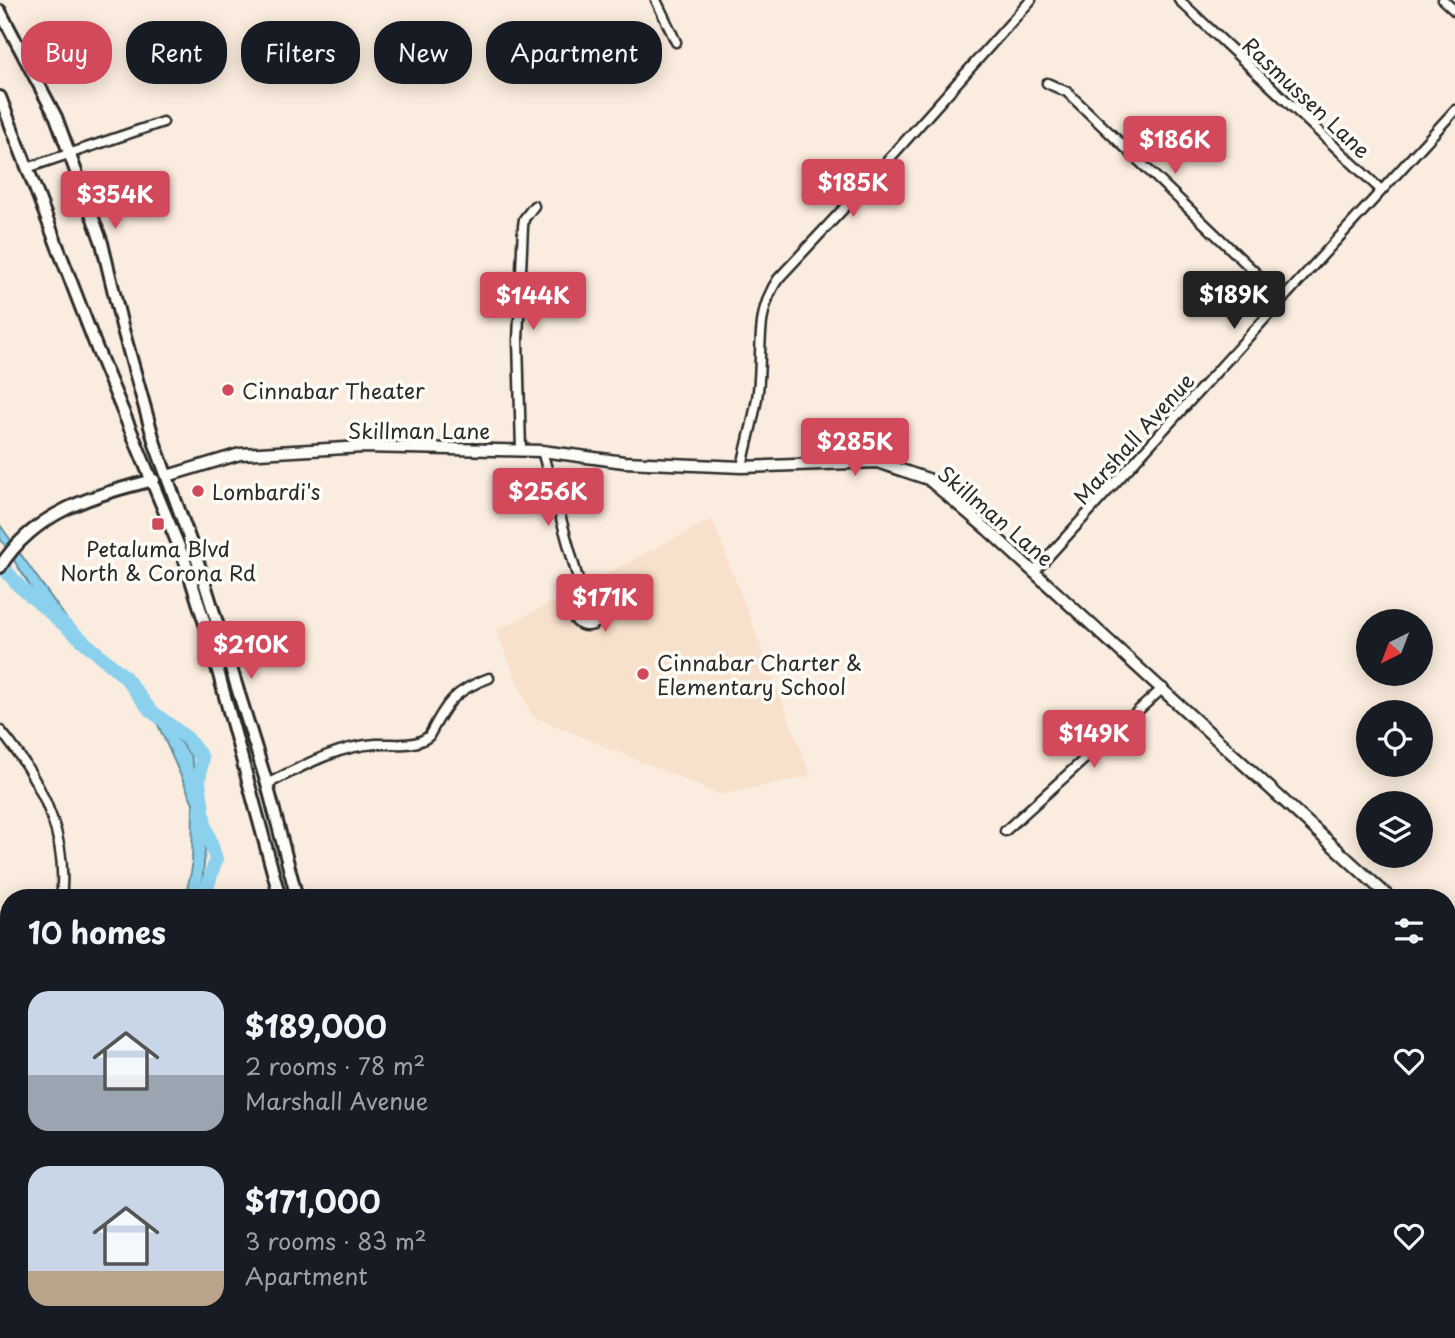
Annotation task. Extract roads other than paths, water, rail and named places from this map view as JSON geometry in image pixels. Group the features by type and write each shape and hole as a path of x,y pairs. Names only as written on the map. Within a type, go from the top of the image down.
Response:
{"main road":[{"path":"0,11 56,117 102,243 155,444 200,568 267,784 295,889"},
{"path":"0,97 150,481 185,561 278,889"},
{"path":"0,567 22,538 40,523 80,500 167,476"}],"street":[{"path":"656,0 676,42"},
{"path":"742,467 758,391 761,317 768,294 778,279 1031,0"},
{"name":"Rasmussen Lane","path":"1179,0 1381,190"},
{"path":"1443,0 1455,11"},
{"path":"1047,83 1067,92 1283,299"},
{"name":"Marshall Avenue","path":"1034,572 1381,190 1454,114"},
{"path":"27,168 163,122"},
{"path":"520,450 518,340 523,226 524,219 534,206"},
{"name":"Skillman Lane","path":"167,476 240,454 363,447 542,451 624,462 742,467 877,462 905,470 928,479 1034,572 1380,889"},
{"path":"542,451 583,597"},
{"path":"267,784 331,753 372,744 414,743 424,740 454,696 466,686 489,677"},
{"path":"1005,831 1163,688"},
{"path":"0,730 27,766 49,809 61,851 61,889"}],"water":[{"path":"0,525 78,635 149,701 191,756 207,828 202,889 187,889 192,868 193,803 155,718 116,675 47,613 0,538"}],"waterway":[{"path":"2,566 19,586 125,677 150,710 187,738 202,758 199,782 205,825 216,859 205,889"}],"place":[{"name":"Cinnabar Theater","path":"228,390"},
{"name":"Lombardi's","path":"198,491"},
{"name":"Petaluma Blvd North & Corona Rd","path":"158,524"},
{"name":"Cinnabar Charter & Elementary School","path":"643,674"}]}
